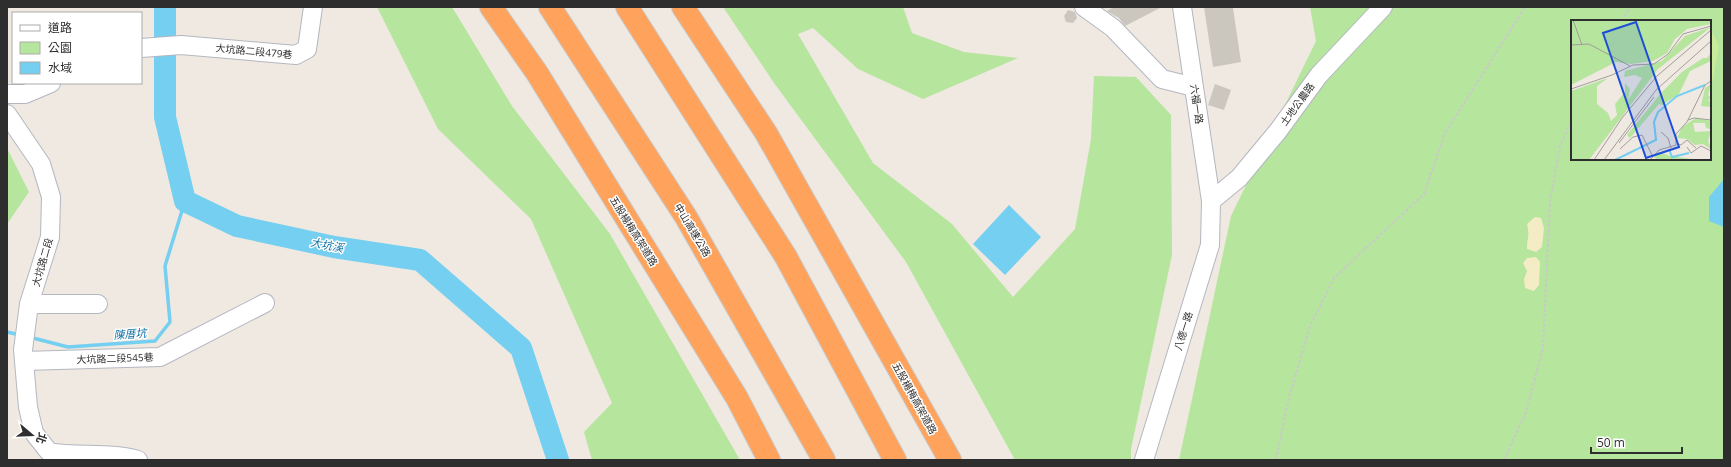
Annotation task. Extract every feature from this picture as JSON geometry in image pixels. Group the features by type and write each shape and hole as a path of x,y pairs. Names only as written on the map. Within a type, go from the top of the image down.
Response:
{"highway":[{"name":"五股楊梅高架道路","path":"491,7 537,73 737,398 769,460"},
{"name":"中山高速公路","path":"550,7 686,217 824,460"},
{"path":"626,7 786,257 895,460"},
{"name":"五股楊梅高架道路","path":"683,7 766,133 950,460"}],"street":[{"name":"大坑路二段479巷","path":"144,47 181,45 296,55 308,49 313,7"},
{"path":"1084,7 1113,28 1162,79 1194,87"},
{"name":"六福一路","path":"1182,7 1211,201"},
{"name":"土地公農路","path":"1211,201 1239,178 1278,131 1319,75 1383,7"},
{"path":"7,94 25,94 49,84"},
{"name":"大坑路二段","path":"7,114 41,164 51,197 50,237 29,304 25,325 24,356"},
{"name":"八德一路","path":"1144,460 1210,245 1211,201"},
{"name":"大坑路二段545巷","path":"24,356 160,357 265,303"},
{"path":"29,304 98,304"},
{"path":"24,356 28,407 34,433 46,456 67,455 127,457 138,460"}],"path":[{"path":"1276,460 1288,401 1310,326 1334,278 1424,194 1433,173 1445,133 1525,7"},
{"path":"1623,20 1630,7"},
{"path":"1504,460 1526,412 1543,348 1550,202 1560,146 1571,121"}],"green space":[{"path":"377,7 452,7 512,106 610,234 740,460 592,460 584,432 612,403 531,219 438,129"},
{"path":"723,7 903,7 912,33 964,52 1018,58 923,99 858,69 813,28 798,34 873,163 952,224 1013,297 1075,229 1091,139 1094,76 1136,77 1171,115 1172,255 1131,449 1131,460 1015,460 906,262 774,83"},
{"path":"1310,7 1724,7 1724,460 1179,460 1231,216 1316,41"},
{"path":"1711,30 1719,46 1713,79 1711,82"},
{"path":"7,148 29,192 7,224"}],"sand":[{"path":"1535,217 1541,218 1544,228 1542,247 1536,252 1527,249 1527,224"},
{"path":"1536,257 1540,262 1539,285 1534,291 1525,288 1524,279 1527,271 1523,263 1527,258"}],"water":[{"path":"1724,179 1724,227 1709,221 1709,197"},
{"path":"1009,205 1041,237 1005,275 973,244"}],"building":[{"path":"1114,7 1162,7 1125,26 1119,18 1107,11"},
{"path":"1204,7 1233,8 1241,62 1213,67"},
{"path":"1068,10 1075,12 1077,18 1073,23 1066,22 1064,16"},
{"path":"1215,84 1231,90 1224,110 1208,105"}],"waterway":[{"name":"大坑溪","path":"165,7 165,117 185,201 237,226 334,247 420,260 521,348 558,460"},
{"name":"陳厝坑","path":"29,337 68,347 155,341 170,322 165,266 185,201"},
{"name":"陳厝坑","path":"7,332 20,335"}]}
